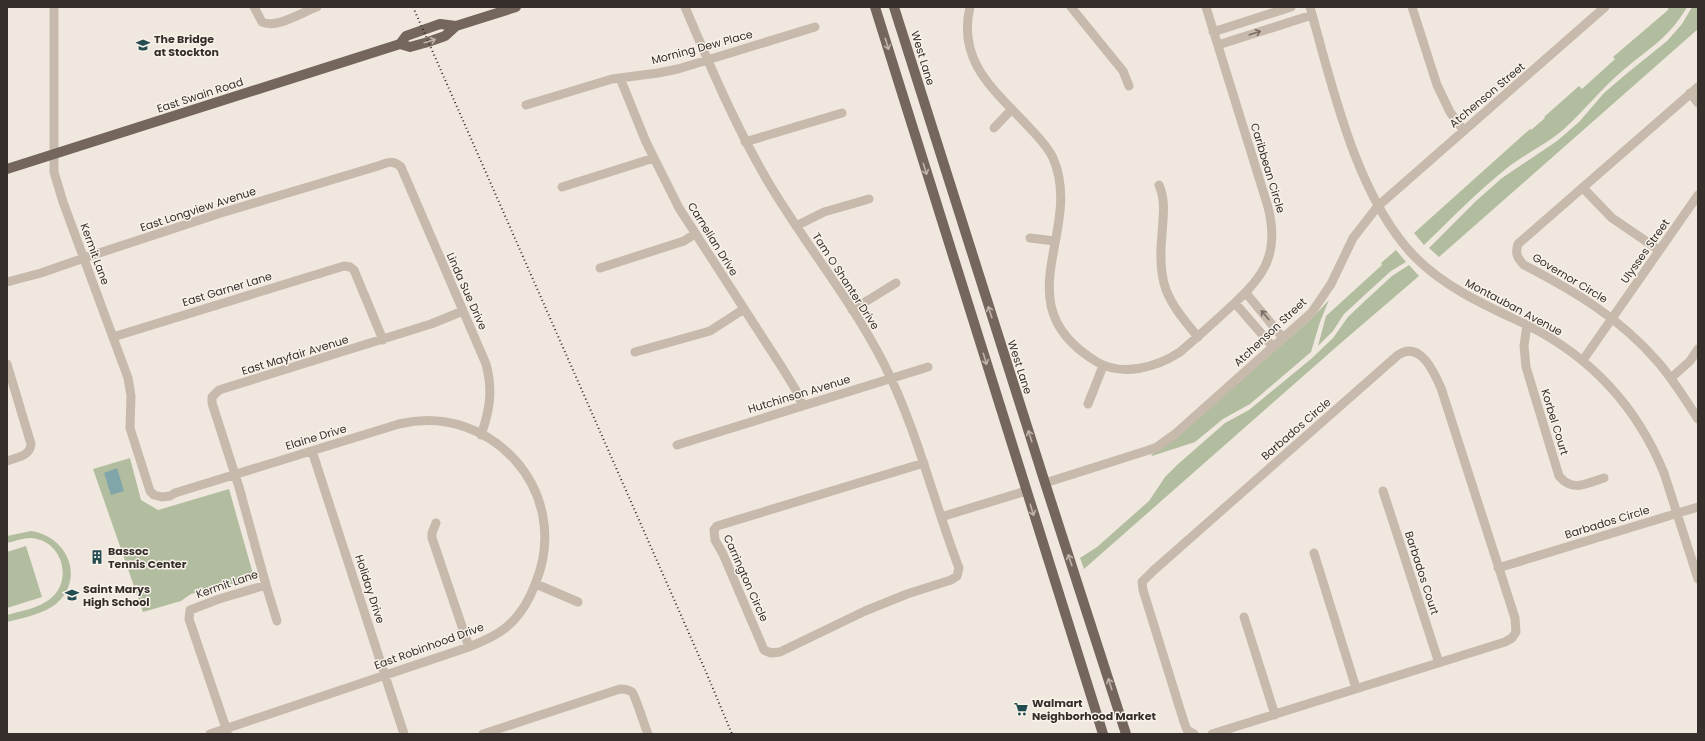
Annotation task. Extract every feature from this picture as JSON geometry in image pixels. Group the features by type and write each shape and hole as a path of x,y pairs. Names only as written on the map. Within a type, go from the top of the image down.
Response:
{"main road":[{"name":"East Swain Road","path":"7,169 400,44 406,36 440,24 456,26 516,7"},
{"path":"875,7 1103,734"},
{"name":"West Lane","path":"894,7 1126,734"}],"street":[{"name":"Kermit Lane","path":"54,7 54,172 63,202 130,387 131,435 150,491 159,497"},
{"path":"254,7 262,22 270,25 317,7"},
{"name":"Tam O Shanter Drive","path":"685,7 707,60 745,142 796,226 869,337 891,380 924,463 959,568 959,572 955,579"},
{"name":"Caribbean Circle","path":"970,7 967,31 975,64 989,85 1043,142 1051,153 1060,180 1061,196 1049,281 1050,302 1055,317 1062,330 1073,344 1082,352 1103,366 1126,369 1154,366 1168,360 1180,352 1252,287 1264,269 1270,250 1272,227 1268,207 1206,7"},
{"path":"1071,7 1123,71 1129,86"},
{"path":"1214,32 1291,7"},
{"path":"1412,7 1437,85 1450,112 1464,131"},
{"name":"Atchenson Street","path":"1045,484 1157,447 1175,434 1312,312 1324,296 1353,238 1378,206 1547,60 1605,7"},
{"path":"1218,45 1311,11"},
{"name":"Montauban Avenue","path":"1311,11 1354,153 1378,206 1391,228 1403,244 1431,271 1469,297 1551,338 1582,360 1614,390 1639,423 1658,457 1698,579"},
{"name":"Morning Dew Place","path":"526,105 620,78 658,74 815,28"},
{"name":"Carnelian Drive","path":"620,78 654,158 679,208 784,369 797,392 802,405"},
{"name":"Governor Circle","path":"1698,87 1518,244 1516,251 1518,259 1524,265 1582,296 1613,318 1643,345 1671,378 1698,418"},
{"path":"1690,94 1698,103"},
{"path":"994,128 1012,109"},
{"path":"745,142 842,113"},
{"path":"562,187 654,158"},
{"name":"East Longview Avenue","path":"7,282 41,273 221,213 389,162 396,163"},
{"name":"Linda Sue Drive","path":"396,163 401,167 486,364 490,382 490,408 481,435"},
{"path":"1159,185 1164,196 1160,251 1162,280 1166,293 1173,305 1198,337"},
{"path":"1583,188 1612,218 1659,250"},
{"name":"Ulysses Street","path":"1582,360 1613,318 1698,195"},
{"path":"796,226 824,212 869,198"},
{"path":"600,268 684,241 695,234"},
{"path":"1030,238 1055,241"},
{"name":"East Garner Lane","path":"112,337 348,266 354,270 384,340"},
{"path":"852,310 896,283"},
{"path":"1246,293 1284,338"},
{"path":"1235,303 1273,347"},
{"path":"635,352 710,330 744,309"},
{"name":"East Mayfair Avenue","path":"235,475 212,403 214,393 219,390 384,340 463,311"},
{"name":"Korbel Court","path":"1527,325 1524,346 1526,367 1559,476 1565,483 1572,486 1579,486 1604,478"},
{"path":"1671,378 1690,361 1698,348"},
{"name":"Barbados Circle","path":"1194,734 1188,730 1184,722 1143,590 1142,582 1403,352 1411,350 1418,353 1429,364 1437,377 1515,618 1516,632 1512,638 1505,642 1212,734"},
{"path":"7,364 31,444 30,450 25,455 7,460"},
{"path":"1088,404 1103,366"},
{"name":"Hutchinson Avenue","path":"677,445 802,405 928,368"},
{"name":"Elaine Drive","path":"159,497 170,496 175,493 399,424 421,420 433,420 455,424 481,435"},
{"name":"East Robinhood Drive","path":"210,734 227,731 385,674 469,647 503,630 523,610 530,598 541,570 545,540 543,518 537,494 526,474 512,456 495,442 481,435"},
{"name":"Holiday Drive","path":"312,451 404,734"},
{"name":"Carrington Circle","path":"924,463 719,525 714,530 713,535 762,647 764,650 771,653 780,652 865,611 906,594 955,579"},
{"name":"Kermit Lane","path":"227,731 189,619 190,610 219,599 266,585 235,475"},
{"path":"941,517 1026,491"},
{"name":"Barbados Court","path":"1383,491 1439,662"},
{"name":"Barbados Circle","path":"1498,568 1698,507"},
{"path":"436,523 432,533 432,538 469,647"},
{"path":"1314,553 1356,688"},
{"path":"536,584 578,602"},
{"path":"266,585 277,621"},
{"path":"1244,617 1275,715"},
{"path":"483,734 620,688 629,690 635,696 637,706 648,734"}],"green space":[{"path":"1668,7 1687,7 1665,36 1613,80 1564,129 1496,177 1424,245 1414,233 1530,129 1531,130 1545,118 1544,117 1579,86 1582,89 1615,59 1613,57 1668,10"},
{"path":"1692,7 1698,7 1698,29 1439,257 1429,248 1476,201 1502,178 1557,141 1579,122 1604,93 1667,41 1682,24"},
{"path":"1396,250 1406,262 1391,271 1344,314 1333,331 1318,346 1326,316 1382,265 1381,263"},
{"path":"1409,265 1419,276 1084,569 1080,558 1097,547 1149,501 1165,477 1177,465 1225,423 1249,410 1311,359 1333,338 1348,317 1392,276"},
{"path":"1329,300 1320,322 1311,352 1250,404 1223,419 1195,442 1152,456 1151,455 1179,435 1312,318"},
{"path":"130,458 141,500 158,510 229,489 253,574 249,580 191,594 181,601 143,612 93,469"},
{"path":"31,531 44,535 63,549 71,571 70,582 65,594 56,604 33,615 7,622 7,615 24,611 46,602 57,591 62,582 63,572 57,553 42,540 31,538 7,543 7,536"},
{"path":"26,546 42,597 7,608 7,552"}],"water":[{"path":"117,468 124,491 111,495 104,473"}],"railway":[{"path":"413,7 732,734"}],"place":[{"name":"The Bridge at Stockton","path":"143,45"},
{"name":"Bassoc Tennis Center","path":"97,557"},
{"name":"Saint Marys High School","path":"72,595"},
{"name":"Walmart Neighborhood Market","path":"1021,709"}]}
